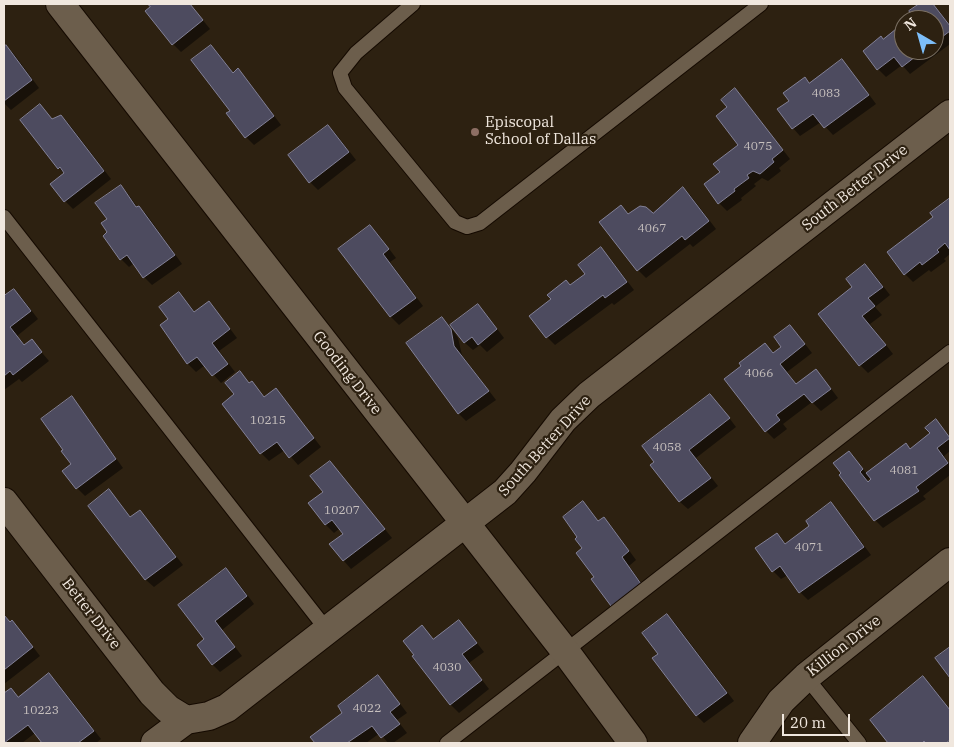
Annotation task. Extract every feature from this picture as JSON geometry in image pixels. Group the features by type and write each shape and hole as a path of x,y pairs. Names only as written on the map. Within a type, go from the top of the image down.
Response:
{"street":[{"name":"Gooding Drive","path":"60,4 565,651 633,743"},
{"name":"South Better Drive","path":"155,743 186,720 209,716 227,708 465,524 504,492 523,472 563,420 589,395 950,114"},
{"name":"Better Drive","path":"4,502 152,693 168,709 186,720"},
{"name":"Killion Drive","path":"752,743 780,701 806,677 950,562"}],"lane":[{"path":"413,4 356,53 340,73 345,88 454,222 467,227 480,223 761,4"},
{"path":"4,217 327,630"},
{"path":"447,743 950,352"},
{"path":"806,677 859,743"}],"building":[{"path":"148,4 190,4 203,20 172,45 145,11 150,7"},
{"path":"919,4 933,4 938,10 910,10"},
{"path":"944,18 950,26 950,31 944,36"},
{"path":"894,31 894,57 877,70 863,51 881,36 883,39"},
{"path":"6,45 32,80 4,101 4,47"},
{"path":"211,45 233,73 238,68 274,116 245,138 226,113 230,111 191,60"},
{"path":"842,59 869,95 824,128 813,114 792,129 777,109 789,101 783,93 805,77 809,83"},
{"path":"896,60 911,60 902,67"},
{"path":"735,88 783,150 772,159 774,162 760,174 753,171 747,175 749,178 718,204 704,184 720,172 713,164 738,145 716,116 727,107 721,100"},
{"path":"40,104 52,119 61,115 104,171 64,202 50,184 64,173 60,167 58,169 20,120"},
{"path":"328,125 349,152 309,183 288,155"},
{"path":"121,185 136,207 139,206 175,255 143,278 127,255 120,260 103,236 107,232 101,223 107,219 95,203"},
{"path":"683,187 709,221 685,240 682,236 637,271 599,222 621,205 628,214 640,206 646,207 653,213"},
{"path":"950,198 950,250 945,243 937,250 939,252 922,265 920,262 904,275 887,252 933,217 930,213"},
{"path":"370,225 389,249 383,254 416,298 390,317 338,249"},
{"path":"601,247 627,282 605,298 603,295 546,338 529,316 551,299 547,295 566,280 570,285 585,274 578,265"},
{"path":"865,264 883,287 868,298 875,306 862,316 886,345 859,366 818,314 852,287 846,279"},
{"path":"14,289 31,311 10,327 24,345 32,339 42,352 13,375 10,371 4,376 4,296"},
{"path":"179,292 194,312 209,301 230,329 212,343 228,364 212,376 197,357 187,364 160,325 168,319 159,307"},
{"path":"478,304 497,329 478,345 472,337 464,343 450,325"},
{"path":"442,317 451,329 454,346 489,391 458,414 406,343"},
{"path":"790,325 805,344 780,364 796,384 816,369 831,389 812,403 804,394 776,415 780,420 765,432 724,379 741,366 739,363 765,343 773,353 781,347 774,337"},
{"path":"240,371 249,383 252,381 264,397 276,388 314,438 289,458 277,442 260,454 222,404 234,394 225,383"},
{"path":"710,394 730,418 689,450 711,478 679,502 650,465 654,462 642,446"},
{"path":"72,396 116,459 76,489 62,471 71,464 41,419"},
{"path":"936,419 950,438 937,448 948,463 916,487 919,491 874,521 839,475 841,473 833,463 849,451 863,469 860,472 868,482 871,479 866,473 906,443 910,449 930,433 925,428"},
{"path":"330,461 385,529 343,561 329,544 343,534 332,520 325,525 308,503 323,492 310,476"},
{"path":"109,489 130,517 140,510 176,557 145,580 88,506"},
{"path":"583,501 598,521 604,517 629,551 622,557 641,584 611,606 591,579 594,577 576,553 582,548 563,517"},
{"path":"831,502 864,547 799,593 780,566 772,572 755,548 777,533 785,544 809,526 806,521"},
{"path":"226,568 247,596 215,621 235,647 212,665 197,645 204,639 178,605"},
{"path":"667,614 727,693 696,716 652,658 658,654 642,633"},
{"path":"4,615 10,622 12,620 33,647 4,670"},
{"path":"459,620 477,643 462,654 482,680 450,705 412,656 414,655 403,641 422,625 433,639"},
{"path":"950,647 950,678 935,658"},
{"path":"49,673 94,731 78,743 42,743 28,725 4,743 4,693 11,688 18,697"},
{"path":"378,675 400,704 390,712 400,724 381,738 372,726 347,743 315,743 310,737 342,713 338,706"},
{"path":"923,676 950,710 950,740 946,743 926,743 924,741 922,743 888,743 870,720"}],"place":[{"name":"Episcopal School of Dallas","path":"475,132"}]}
